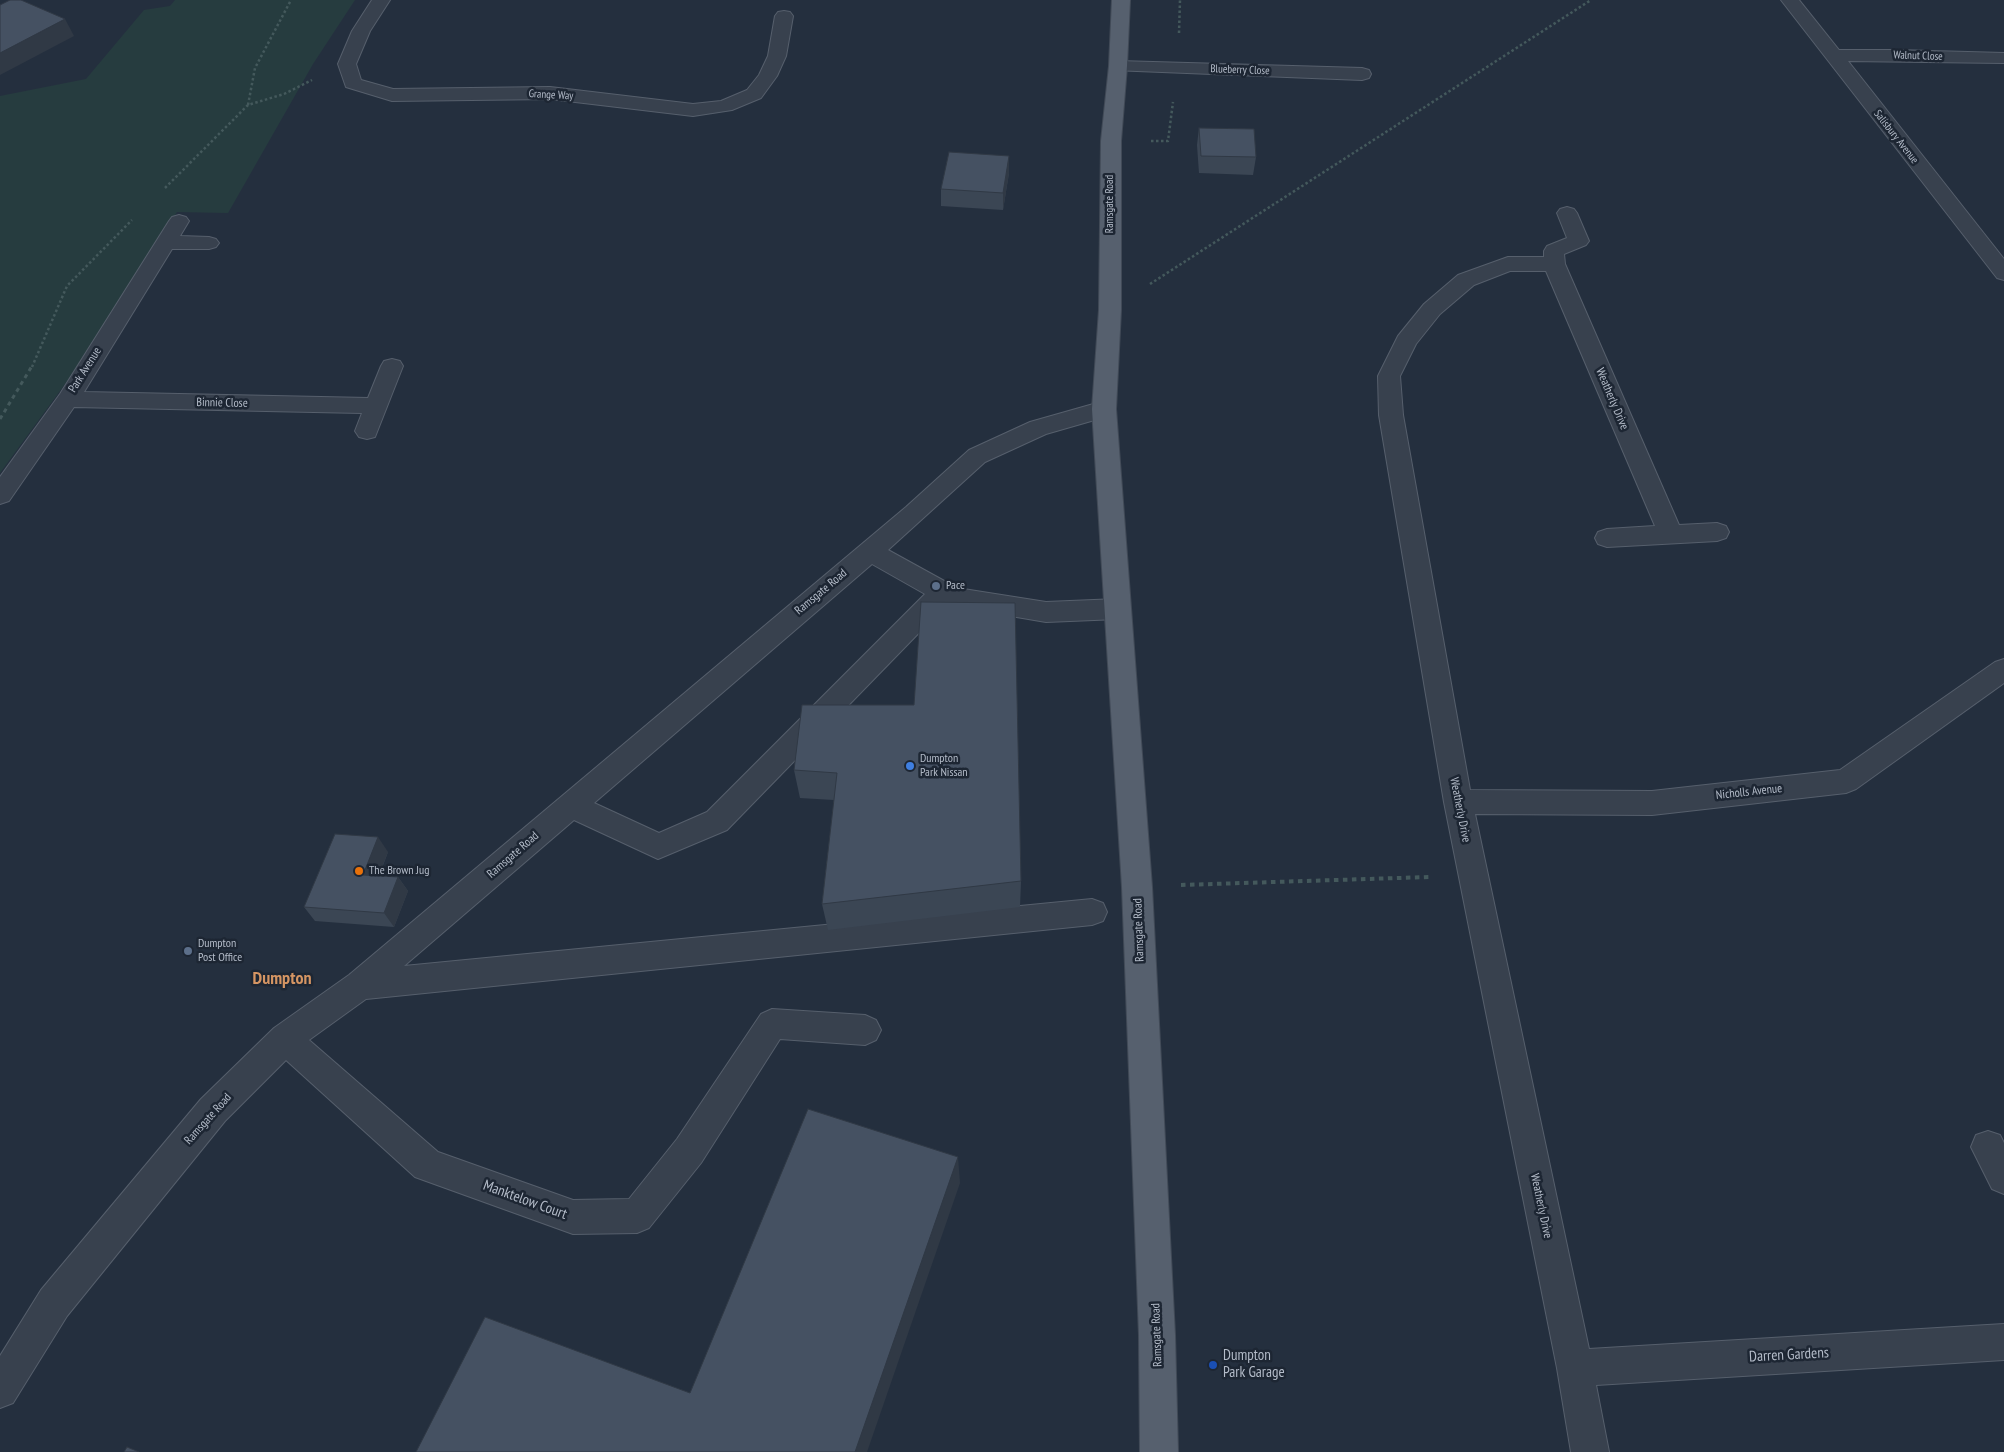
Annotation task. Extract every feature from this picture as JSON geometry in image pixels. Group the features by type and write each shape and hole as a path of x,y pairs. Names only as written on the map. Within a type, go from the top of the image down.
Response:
{"main road":[{"name":"Ramsgate Road","path":"1121,0 1118,66 1111,141 1110,310 1104,409 1137,887 1158,1334 1160,1452"}],"street":[{"name":"Grange Way","path":"381,0 361,31 347,64 353,83 392,95 550,93 693,110 725,106 754,94 768,76 777,56 784,16"},
{"name":"Salisbury Avenue","path":"1790,0 2004,272"},
{"name":"Walnut Close","path":"1833,56 1896,54 2004,58"},
{"name":"Blueberry Close","path":"1118,66 1365,74"},
{"path":"1554,264 1554,251 1578,240 1566,213"},
{"name":"Park Avenue","path":"0,495 68,399 179,220"},
{"path":"165,242 209,243"},
{"name":"Weatherly Drive","path":"1590,1452 1575,1368 1472,876 1391,415 1388,376 1406,341 1432,309 1466,280 1508,264 1554,264 1671,534"},
{"path":"367,431 392,366"},
{"name":"Binnie Close","path":"68,399 377,406"},
{"name":"Ramsgate Road","path":"0,1390 54,1303 213,1110 285,1039 360,985 870,551 976,456 1038,428 1104,409"},
{"path":"1606,538 1717,532"},
{"path":"870,551 951,597 1046,612 1118,609"},
{"path":"571,805 658,846 717,821 943,592"},
{"name":"Nicholls Avenue","path":"1458,802 1652,802 1846,781 2004,669"},
{"path":"360,985 1092,912"},
{"name":"Manktelow Court","path":"285,1039 427,1164 573,1217 591,1217 637,1216 689,1151 772,1024 865,1030"},
{"path":"1988,1147 2004,1177"},
{"name":"Darren Gardens","path":"1575,1368 2004,1342"}],"path":[{"path":"248,105 255,68 291,0"},
{"path":"1110,310 1591,0"},
{"path":"1137,887 1472,876"}],"green space":[{"path":"175,0 355,0 313,64 228,213 177,212 68,380 0,473 0,96 86,79 144,10 170,6"}],"building":[{"path":"10,0 21,0 65,19 0,53 0,5"},
{"path":"1199,128 1254,129 1256,157 1201,156"},
{"path":"949,152 1009,156 1003,193 941,189"},
{"name":"Dumpton Park Nissan","path":"921,602 1015,603 1021,881 822,904 837,773 794,770 802,705 914,705"},
{"path":"335,834 378,837 363,875 398,877 384,913 304,907"},
{"path":"808,1109 958,1157 855,1452 416,1452 485,1317 690,1393"},
{"path":"127,1447 139,1452 124,1452"}],"place":[{"name":"Pace","path":"936,586"},
{"name":"Dumpton Park Nissan","path":"910,766"},
{"name":"The Brown Jug","path":"359,871"},
{"name":"Dumpton Post Office","path":"188,951"},
{"name":"Dumpton Park Garage","path":"1213,1365"}],"district":[{"name":"Dumpton","path":"282,979"}]}
